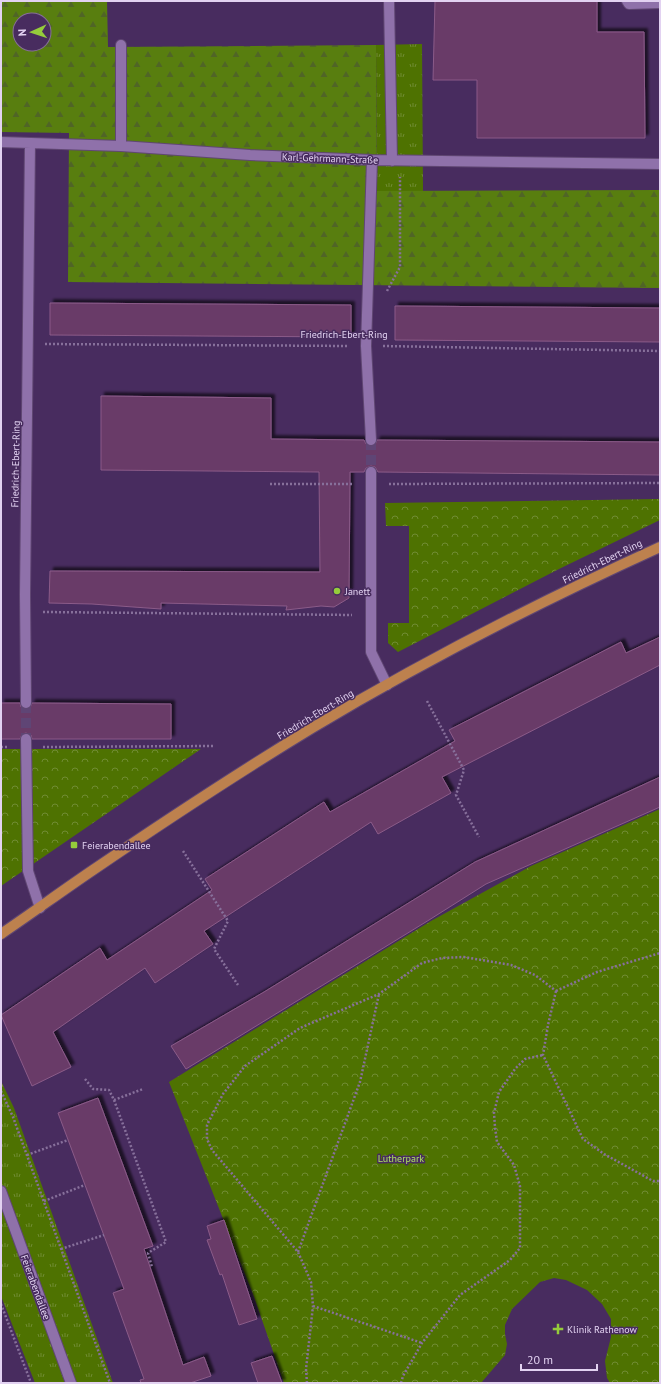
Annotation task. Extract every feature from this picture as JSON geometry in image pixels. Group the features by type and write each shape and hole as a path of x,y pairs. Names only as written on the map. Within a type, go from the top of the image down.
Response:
{"main road":[{"name":"Friedrich-Ebert-Ring","path":"1,934 98,867 312,728 503,623 613,568 660,547"}],"street":[{"path":"389,1 396,161"},
{"path":"627,1 629,4 660,3"},
{"path":"121,45 121,146"},
{"name":"Karl-Gehrmann-Straße","path":"1,142 121,146 250,155 396,161 660,164"},
{"name":"Friedrich-Ebert-Ring","path":"26,703 25,612 30,143"},
{"path":"371,440 366,346 372,160"},
{"path":"371,472 371,652 387,686"},
{"path":"26,743 28,871 40,908"},
{"name":"Feierabendallee","path":"1,1191 71,1383"}],"path":[{"path":"386,292 400,267 396,161"},
{"path":"382,339 382,346"},
{"name":"Friedrich-Ebert-Ring","path":"28,344 382,346 660,351"},
{"path":"270,484 660,483"},
{"path":"25,612 371,615"},
{"path":"427,701 464,770 456,795 479,838"},
{"path":"1,747 26,743 214,746"},
{"path":"183,851 228,920 214,949 238,985"},
{"path":"556,991 597,972 660,953"},
{"path":"306,1383 306,1369 314,1306 311,1282 298,1252 212,1150 207,1139 207,1125 223,1094 245,1066 300,1028 379,994 422,963 442,958 464,957 511,965 536,975 556,991"},
{"path":"556,991 543,1055 583,1139 604,1154 653,1181 660,1181"},
{"path":"298,1252 360,1082 379,994"},
{"path":"401,1383 403,1376 422,1343 460,1295 510,1260 520,1248 520,1186 514,1165 497,1142 494,1113 499,1092 515,1069 525,1059 543,1055"},
{"path":"85,1079 93,1089 109,1090 114,1100 166,1242 148,1253 152,1267"},
{"path":"114,1100 143,1089"},
{"path":"1,1091 13,1117 110,1383"},
{"path":"27,1155 68,1140"},
{"path":"44,1201 85,1185"},
{"path":"61,1249 104,1235"},
{"path":"1,1304 31,1383"},
{"path":"314,1306 422,1343"}],"green space":[{"path":"1,1 107,1 108,47 376,45 377,191 660,190 660,288 68,282 69,133 1,132"},
{"path":"422,44 423,191 377,191 376,45"},
{"path":"660,499 660,520 559,569 398,652 388,643 388,623 409,623 409,526 386,526 385,503"},
{"path":"1,749 201,749 1,886"},
{"name":"Lutherpark","path":"660,809 660,1383 610,1383 607,1378 605,1361 611,1337 611,1319 602,1304 587,1290 566,1280 554,1278 540,1282 512,1309 505,1325 507,1344 505,1355 481,1383 284,1383 254,1297 169,1082 431,921 531,866"},
{"path":"1,1081 14,1108 113,1383 35,1383 1,1296"}],"building":[{"path":"435,1 597,1 597,32 644,32 645,138 477,138 477,80 433,80"},
{"path":"50,303 351,305 351,337 50,335"},
{"path":"395,306 660,308 660,342 395,340"},
{"path":"101,396 271,398 271,439 364,440 366,444 371,446 375,445 377,440 660,442 660,475 378,472 375,467 371,466 366,468 364,472 350,472 349,598 334,607 321,606 286,610 287,606 161,603 161,609 92,604 49,603 50,571 320,572 319,472 101,470"},
{"path":"660,637 660,665 442,777 451,793 378,834 371,822 204,931 213,944 155,983 145,968 53,1032 71,1067 32,1086 1,1015 100,948 107,960 212,890 205,879 324,802 330,812 455,741 449,730 621,642 626,653"},
{"path":"1,703 20,703 21,707 26,709 30,708 32,703 171,704 171,739 32,739 31,735 26,733 22,734 20,739 1,739"},
{"path":"660,777 660,807 486,884 186,1069 171,1046 264,992 475,862"},
{"path":"98,1098 153,1246 144,1249 183,1365 204,1357 211,1376 190,1383 141,1383 140,1380 144,1379 113,1293 124,1289 58,1113"},
{"path":"224,1220 257,1319 239,1325 222,1274 220,1275 207,1240 211,1239 207,1226"},
{"path":"272,1356 282,1383 258,1383 251,1363"}],"tunnel":[{"path":"371,440 371,472"},
{"path":"26,703 26,739"}],"place":[{"name":"Janett","path":"337,591"},
{"name":"Feierabendallee","path":"74,845"},
{"name":"Klinik Rathenow","path":"558,1329"}]}
